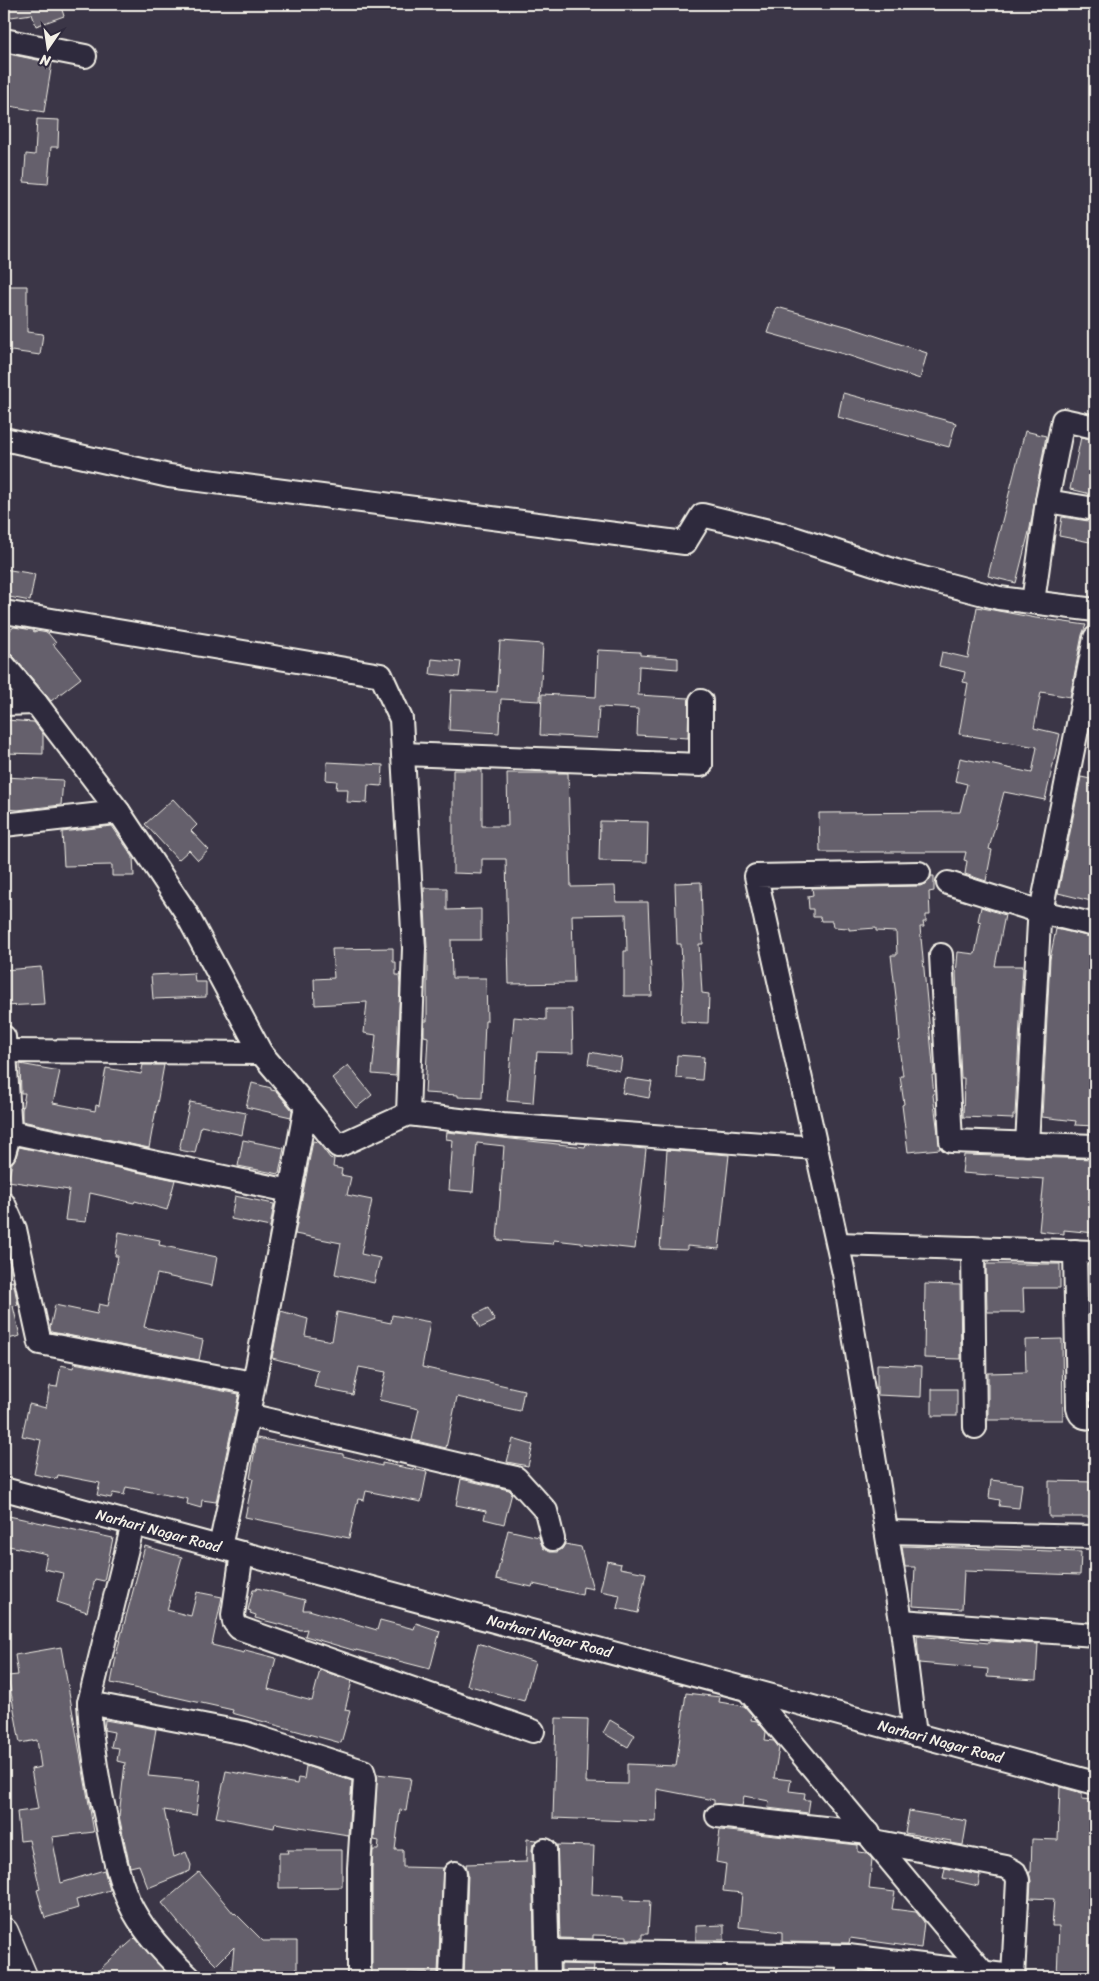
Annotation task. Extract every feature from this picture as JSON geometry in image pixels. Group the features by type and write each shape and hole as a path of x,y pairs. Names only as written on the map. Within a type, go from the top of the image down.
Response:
{"main road":[{"path":"4,1932 23,1977"}],"street":[{"path":"4,40 85,56"},
{"path":"1033,602 1047,501 1063,420 1095,426"},
{"path":"4,440 169,476 684,543 702,515 781,534 896,571 999,598 1095,610"},
{"path":"1047,501 1095,509"},
{"path":"4,612 381,675 401,719 414,948 408,1114"},
{"path":"1027,1144 1041,912 1095,638"},
{"path":"4,665 36,703 119,812 185,911 261,1053 338,1146 408,1114 503,1125 816,1148"},
{"path":"403,754 701,766 701,702"},
{"path":"4,704 36,703"},
{"path":"4,825 119,812"},
{"path":"915,1735 888,1532 844,1274 756,876 919,872"},
{"path":"948,883 1041,912 1095,925"},
{"path":"941,955 951,1141 1095,1146"},
{"path":"261,1053 4,1046 7,1142 290,1191"},
{"path":"220,1547 248,1415 306,1106"},
{"path":"4,1204 15,1229 40,1343 253,1383"},
{"path":"838,1244 1085,1252 1078,1408 1079,1413 1084,1418 1095,1418"},
{"path":"973,1248 975,1427"},
{"path":"248,1415 516,1478 546,1511 553,1539"},
{"name":"Narhari Nagar Road","path":"4,1489 1095,1783"},
{"path":"133,1524 88,1702 90,1724 100,1791 111,1846 123,1886 133,1910 150,1938 189,1977"},
{"path":"888,1532 1095,1537"},
{"path":"242,1553 233,1615 234,1622 239,1628 534,1731"},
{"path":"901,1621 1095,1635"},
{"path":"747,1689 984,1972"},
{"path":"88,1702 245,1733 363,1771 365,1778 359,1868 359,1977"},
{"path":"548,1951 984,1972 1013,1977 1018,1880 1016,1872 1006,1867 872,1837 717,1816"},
{"path":"545,1850 548,1977"},
{"path":"451,1977 455,1874"}],"building":[{"path":"4,4 60,4 64,16 36,26 32,14 4,18"},
{"path":"4,53 52,63 44,112 4,105"},
{"path":"37,119 59,120 58,147 51,147 48,184 24,182 26,154 35,155"},
{"path":"4,286 27,286 27,332 43,334 40,355 4,350"},
{"path":"777,307 849,327 927,353 920,379 847,355 768,333"},
{"path":"843,393 956,423 949,447 838,417"},
{"path":"1025,431 1046,436 1030,528 1016,583 988,576"},
{"path":"1081,437 1095,440 1095,495 1070,489"},
{"path":"1062,517 1095,522 1095,543 1059,536"},
{"path":"4,569 35,574 30,601 4,596"},
{"path":"977,607 1086,625 1082,635 1070,697 1041,692 1034,728 1060,734 1045,800 1004,792 989,849 992,850 986,881 965,874 967,861 964,860 966,852 820,852 819,813 960,812 967,784 955,781 960,758 1032,773 1037,747 959,734 968,683 963,682 965,672 939,666 942,652 968,658"},
{"path":"14,627 48,633 56,643 53,644 81,678 51,701 14,657 4,648 4,634"},
{"path":"500,641 543,644 540,701 501,699 499,733 449,730 451,690 497,692"},
{"path":"598,650 640,652 640,655 678,658 678,669 639,666 638,695 689,698 688,738 637,735 638,709 599,707 597,738 540,735 542,694 596,697"},
{"path":"432,659 461,662 459,677 430,674"},
{"path":"5,720 34,722 43,734 43,754 4,753"},
{"path":"327,762 383,765 382,786 368,785 367,803 347,802 348,789 336,789 337,781 326,780"},
{"path":"453,770 482,770 482,826 508,826 507,773 568,773 571,887 615,886 616,902 648,902 652,996 624,996 624,951 627,951 626,914 572,915 574,983 509,984 506,859 482,859 482,874 453,873"},
{"path":"4,777 63,780 61,805 18,810 4,809"},
{"path":"1081,777 1095,780 1095,902 1058,893"},
{"path":"173,799 197,825 191,831 209,850 198,860 189,850 178,860 145,824"},
{"path":"600,821 648,822 647,862 599,861"},
{"path":"112,826 133,857 134,876 112,876 112,865 64,866 62,832"},
{"path":"931,876 934,876 934,891 929,892 930,915 926,915 926,922 923,922 924,927 920,927 934,1075 932,1075 933,1095 940,1149 908,1152 902,1105 904,1104 900,1076 903,1076 898,1041 900,1040 898,1013 891,955 897,955 896,932 876,931 876,928 849,930 849,928 833,927 832,921 821,921 820,917 813,917 813,909 809,909 808,896 813,895 812,888 920,886 926,884"},
{"path":"701,882 703,944 699,944 702,993 709,994 708,1023 681,1022 683,982 681,944 677,944 675,883"},
{"path":"424,888 447,888 447,910 481,909 481,940 451,940 452,978 486,978 487,1021 485,1021 482,1098 425,1093 428,1037 424,1036 424,1021 427,1021 427,947"},
{"path":"981,907 1005,915 995,966 1023,966 1015,1115 1013,1115 1013,1119 963,1117 964,1078 961,1078 956,974 958,952 975,954 981,922 978,921"},
{"path":"1056,929 1095,938 1095,1126 1075,1125 1076,1121 1042,1117 1050,959"},
{"path":"393,948 393,962 396,962 396,975 399,975 400,985 396,1076 372,1074 376,1035 364,1033 367,1002 315,1005 314,979 334,978 332,949"},
{"path":"41,967 44,1004 4,1006 4,970"},
{"path":"194,973 195,982 206,982 206,997 153,999 151,975"},
{"path":"546,1009 572,1009 573,1053 537,1052 533,1103 507,1101 514,1017 546,1020"},
{"path":"590,1052 622,1058 620,1071 588,1064"},
{"path":"677,1055 704,1057 702,1080 676,1078"},
{"path":"20,1064 60,1071 53,1103 95,1111 96,1105 99,1106 106,1068 141,1074 143,1065 164,1065 149,1148 22,1121 25,1093 21,1093"},
{"path":"348,1065 372,1095 356,1108 332,1078"},
{"path":"625,1078 652,1082 649,1098 622,1093"},
{"path":"252,1083 276,1091 292,1110 291,1117 246,1107"},
{"path":"190,1102 246,1113 242,1135 201,1126 195,1153 179,1150"},
{"path":"447,1132 585,1147 586,1144 646,1149 635,1249 554,1240 553,1244 497,1240 504,1146 477,1143 473,1192 449,1190 453,1140 446,1139"},
{"path":"243,1140 284,1148 279,1174 238,1166"},
{"path":"313,1141 318,1142 330,1158 334,1159 333,1167 342,1169 341,1175 351,1177 347,1195 372,1200 361,1254 380,1258 374,1283 335,1274 341,1243 295,1234"},
{"path":"19,1147 175,1180 167,1210 135,1201 134,1203 90,1193 86,1222 65,1220 69,1190 8,1181 12,1163"},
{"path":"667,1150 729,1155 719,1249 687,1246 687,1250 660,1249"},
{"path":"964,1155 1095,1159 1095,1233 1064,1230 1064,1234 1039,1231 1044,1179 962,1173"},
{"path":"235,1196 274,1204 270,1227 231,1219"},
{"path":"119,1232 160,1240 159,1245 217,1257 212,1286 157,1274 144,1327 203,1340 199,1360 51,1332 50,1328 55,1305 97,1314 99,1304 108,1306 118,1256 115,1256"},
{"path":"986,1264 1060,1264 1060,1288 1023,1288 1024,1312 987,1312"},
{"path":"13,1281 18,1305 13,1306 20,1336 4,1340 4,1283"},
{"path":"925,1284 960,1285 961,1359 924,1358"},
{"path":"488,1308 495,1321 480,1328 474,1315"},
{"path":"281,1311 308,1319 305,1336 332,1341 337,1312 391,1323 392,1315 430,1322 422,1367 524,1390 520,1411 457,1397 446,1448 412,1440 419,1409 379,1400 386,1372 359,1367 353,1395 314,1387 318,1370 272,1358"},
{"path":"1062,1339 1063,1420 988,1420 988,1373 1026,1372 1025,1340"},
{"path":"74,1363 239,1394 216,1502 202,1500 201,1508 187,1504 188,1499 126,1487 124,1495 113,1493 111,1498 97,1495 100,1483 58,1475 57,1479 34,1474 41,1440 22,1436 29,1404 46,1408 50,1386 57,1387 61,1365 73,1368"},
{"path":"877,1364 922,1366 921,1397 877,1395"},
{"path":"932,1389 957,1389 957,1416 932,1416"},
{"path":"257,1438 343,1454 343,1456 382,1466 382,1463 427,1472 421,1502 366,1491 364,1500 358,1499 349,1538 245,1517 253,1479 250,1478"},
{"path":"513,1439 533,1445 528,1466 507,1462"},
{"path":"461,1479 509,1490 512,1493 504,1524 484,1519 486,1511 456,1505"},
{"path":"991,1480 1022,1484 1019,1508 999,1506 1000,1500 989,1498"},
{"path":"1049,1481 1095,1482 1095,1517 1049,1517"},
{"path":"4,1515 113,1538 104,1581 95,1579 87,1612 57,1602 63,1573 44,1569 47,1554 4,1545"},
{"path":"508,1530 539,1537 543,1548 550,1552 557,1552 565,1544 581,1547 593,1589 583,1587 582,1595 533,1584 532,1587 496,1579"},
{"path":"145,1546 182,1557 167,1610 191,1616 197,1592 222,1597 212,1645 244,1653 245,1650 276,1658 268,1689 312,1701 320,1670 352,1681 345,1710 350,1711 341,1743 232,1713 233,1710 111,1683 118,1647"},
{"path":"902,1546 1081,1552 1080,1575 964,1571 962,1609 913,1606 915,1567 905,1567"},
{"path":"607,1561 621,1564 620,1568 646,1573 638,1613 617,1608 620,1595 600,1591"},
{"path":"257,1588 305,1600 303,1610 309,1610 377,1630 380,1620 414,1629 416,1623 440,1631 430,1669 305,1636 307,1629 301,1630 255,1618 256,1615 248,1610 253,1590"},
{"path":"917,1636 989,1643 989,1641 1038,1644 1036,1680 987,1677 988,1669 919,1663"},
{"path":"478,1643 535,1662 524,1701 467,1685"},
{"path":"61,1647 94,1832 52,1837 61,1883 104,1870 110,1890 76,1900 78,1908 45,1918 37,1890 40,1889 29,1840 20,1841 17,1812 38,1809 31,1769 41,1767 37,1740 20,1743 8,1676 18,1675 15,1655"},
{"path":"686,1693 720,1697 719,1702 744,1706 752,1715 751,1720 757,1721 766,1732 765,1740 774,1741 779,1748 774,1778 791,1780 789,1791 805,1793 804,1800 810,1800 808,1813 768,1808 769,1801 744,1796 742,1806 714,1804 714,1800 657,1789 656,1822 553,1818 556,1718 588,1719 586,1783 627,1784 627,1764 676,1766"},
{"path":"105,1720 156,1729 148,1776 200,1781 196,1815 164,1810 174,1857 186,1852 191,1865 190,1871 148,1888 139,1865 130,1867 119,1816 125,1763 117,1761 119,1748 111,1747 114,1732 104,1730"},
{"path":"610,1720 635,1735 628,1747 603,1733"},
{"path":"306,1766 352,1781 348,1835 275,1823 274,1828 216,1817 226,1771 297,1784 298,1778 304,1779"},
{"path":"377,1774 411,1778 406,1811 400,1810 395,1850 403,1850 403,1867 443,1868 438,1973 408,1972 408,1976 372,1977 372,1868 373,1850 378,1850 379,1841 374,1840"},
{"path":"1060,1787 1082,1793 1082,1799 1095,1800 1095,1977 1057,1977 1059,1926 1052,1926 1054,1899 1030,1898 1031,1881 1029,1872 1031,1872 1032,1839 1058,1840"},
{"path":"909,1811 967,1821 963,1845 905,1833"},
{"path":"720,1830 858,1845 858,1852 867,1853 872,1859 869,1889 895,1892 892,1909 916,1912 924,1922 921,1948 850,1938 849,1943 782,1942 782,1932 739,1927 742,1893 723,1891 726,1864 716,1862"},
{"path":"527,1839 537,1840 533,1844 532,1850 535,1977 464,1977 468,1874 466,1864 526,1862"},
{"path":"557,1845 594,1846 592,1894 624,1896 624,1900 650,1901 648,1934 642,1934 642,1939 627,1939 627,1936 593,1935 593,1939 560,1938"},
{"path":"287,1850 342,1850 342,1887 279,1888 279,1853 288,1853"},
{"path":"945,1868 980,1875 978,1886 943,1878"},
{"path":"199,1872 234,1914 263,1941 297,1941 297,1977 231,1977 234,1947 216,1965 201,1950 162,1903"},
{"path":"724,1925 724,1940 696,1940 696,1926"},
{"path":"135,1938 170,1977 91,1977 110,1960"},
{"path":"561,1964 594,1965 593,1977 561,1977"}]}
